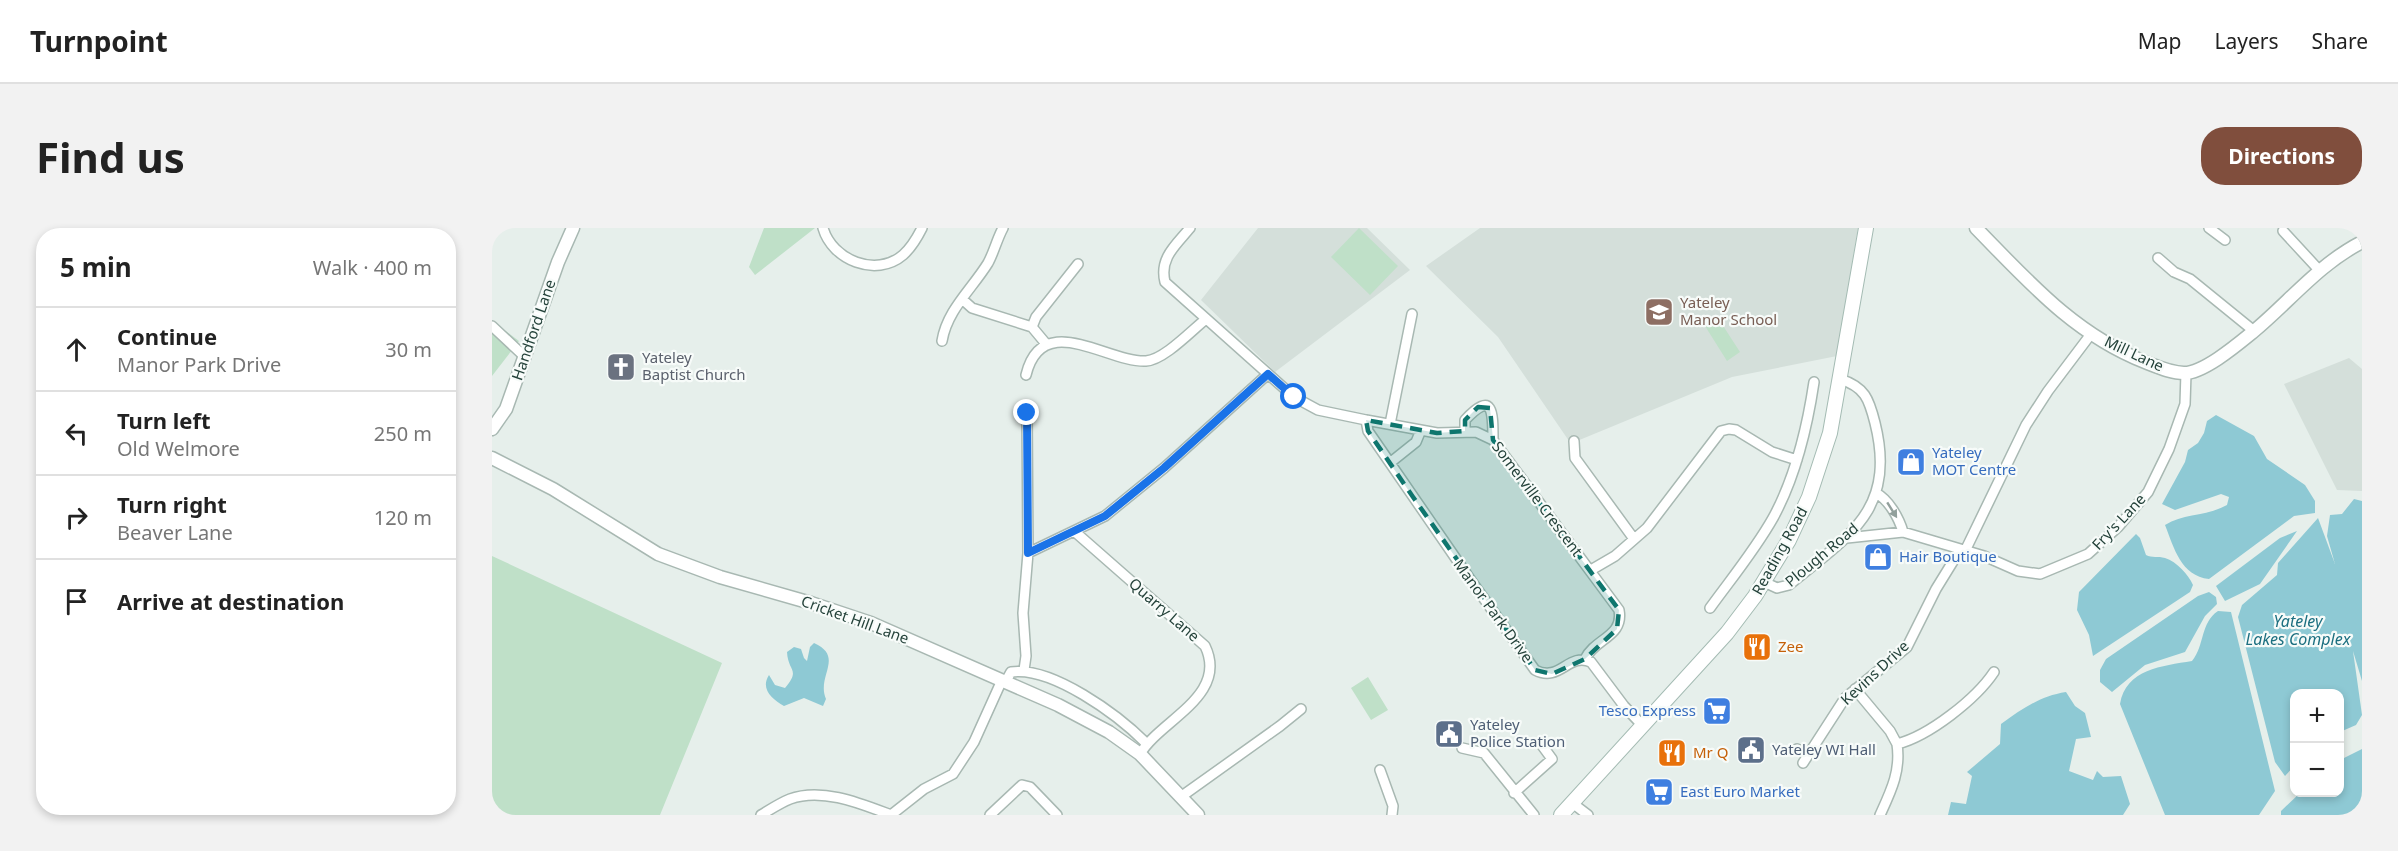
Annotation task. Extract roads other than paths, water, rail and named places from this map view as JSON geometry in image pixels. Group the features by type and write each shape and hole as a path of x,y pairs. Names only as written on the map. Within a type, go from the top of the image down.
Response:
{"main road":[{"name":"Reading Road","path":"1561,815 1576,810 1591,783 1727,633 1764,582 1789,540 1809,497 1830,433 1866,228"}],"street":[{"name":"Handford Lane","path":"492,429 506,409 558,262 573,228"},
{"path":"823,228 838,254 855,262 871,265 890,262 902,256 913,244 922,228"},
{"path":"942,341 951,315 989,262 1003,228"},
{"path":"1189,228 1166,257 1162,270 1165,282 1294,397 1318,410 1366,420"},
{"name":"Mill Lane","path":"1976,228 2062,314 2091,334 2134,357 2165,370 2186,373"},
{"path":"2209,228 2225,240"},
{"path":"2283,231 2319,270"},
{"path":"2186,373 2210,363 2254,331 2319,270 2362,242"},
{"path":"2158,258 2174,272 2190,279 2254,331"},
{"path":"1032,327 1036,317 1078,264"},
{"path":"963,299 972,308 1032,327 1047,345"},
{"path":"1390,424 1412,314"},
{"path":"1026,375 1033,358 1047,345 1066,341 1147,361 1160,357 1206,319"},
{"path":"492,326 525,357"},
{"name":"Kevins Drive","path":"1797,749 1806,759 1840,704 1906,647 1936,589 1963,550 2026,425 2048,391 2091,334"},
{"name":"Fry's Lane","path":"1847,538 1903,532 1984,556 2018,571 2040,574 2088,554 2118,526 2148,492 2169,449 2185,404 2186,373"},
{"path":"1028,553 1105,516 1164,468 1268,374"},
{"name":"Plough Road","path":"1764,582 1777,588 1789,585 1847,538 1865,517 1876,493 1878,438 1871,410 1860,387 1840,379"},
{"path":"1710,608 1773,518 1797,460 1814,382"},
{"path":"1465,431 1465,420 1478,407 1484,406 1490,408 1493,413 1493,440"},
{"path":"761,815 793,798 808,796 854,801 891,815 924,789 953,774 974,742 1004,681 1011,672 1024,670 1026,656 1023,613 1028,553 1027,413"},
{"name":"Somerville Crescent","path":"1366,420 1437,433 1476,432 1493,440 1619,610 1621,619 1617,629 1589,650 1585,659"},
{"name":"Manor Park Drive","path":"1366,420 1368,431 1419,507 1535,670 1543,674 1552,674 1573,661 1585,659"},
{"path":"1390,462 1416,442 1421,430"},
{"path":"1591,570 1616,556 1647,528 1721,431 1736,430 1772,452 1797,460"},
{"path":"1574,441 1575,458 1634,539"},
{"name":"Cricket Hill Lane","path":"492,458 553,489 658,554 720,577 871,623 1058,705 1143,749"},
{"path":"1876,493 1884,497 1903,532"},
{"name":"Quarry Lane","path":"1074,531 1205,646 1208,653 1209,675 1203,690 1196,700 1143,749"},
{"path":"1585,659 1591,662 1624,706 1643,726"},
{"name":"Cricket Hill Lane","path":"1024,670 1086,695 1117,716 1198,815"},
{"path":"1897,744 1919,736 1948,716 1984,687 1994,672"},
{"path":"1855,689 1890,731 1897,744 1900,759 1898,772 1880,815"},
{"path":"1182,796 1301,709"},
{"path":"1541,744 1552,759 1564,761"},
{"path":"1462,748 1484,753 1534,815"},
{"path":"1515,793 1552,759"},
{"path":"1380,770 1393,806 1392,815"},
{"path":"990,815 1022,785 1030,788 1057,815"}],"water":[{"path":"2216,415 2254,436 2267,459 2305,485 2315,501 2315,513 2294,516 2209,579 2199,577 2185,567 2175,551 2165,525 2180,518 2219,509 2227,505 2229,497 2221,494 2175,510 2162,504 2185,462 2188,450 2198,443 2207,421"},
{"name":"Yateley Lakes Complex","path":"2354,499 2362,501 2362,681 2353,651 2362,715 2356,725 2344,730 2344,689 2290,689 2290,770 2285,776 2275,762 2238,617 2242,605 2277,575 2278,563 2318,518 2335,564 2327,536 2330,515 2342,514"},
{"path":"2297,531 2260,584 2225,601 2216,586 2280,538"},
{"path":"2136,534 2140,538 2146,555 2174,562 2193,585 2190,592 2093,656 2089,635 2077,610 2079,592"},
{"path":"2209,592 2216,597 2217,604 2205,616 2185,652 2145,665 2112,692 2100,682 2100,670 2106,659 2198,596"},
{"path":"2218,611 2231,612 2275,791 2259,815 2165,815 2120,704 2124,692 2138,676 2147,671 2192,661 2208,622"},
{"path":"814,643 828,654 829,661 824,683 826,699 823,706 804,698 784,706 775,700 767,689 769,675 775,685 785,688 793,674 787,652 794,647 801,649 807,661 810,647"},
{"path":"2066,692 2075,706 2085,713 2091,737 2076,739 2069,771 2093,780 2097,771 2103,777 2121,776 2130,804 2123,815 1948,815 1951,802 1966,804 1972,776 1967,772 2000,744 2001,724 2040,700"},
{"path":"2362,749 2362,815 2281,815 2281,811 2296,797 2344,797 2344,758"}],"place":[{"name":"Yateley Manor School","path":"1659,312"},
{"name":"Yateley Baptist Church","path":"621,367"},
{"name":"Yateley MOT Centre","path":"1911,462"},
{"name":"Hair Boutique","path":"1878,557"},
{"name":"Zee","path":"1757,647"},
{"name":"Tesco Express","path":"1717,711"},
{"name":"Yateley Police Station","path":"1449,734"},
{"name":"Yateley WI Hall","path":"1751,750"},
{"name":"Mr Q","path":"1672,753"},
{"name":"East Euro Market","path":"1659,792"}]}
